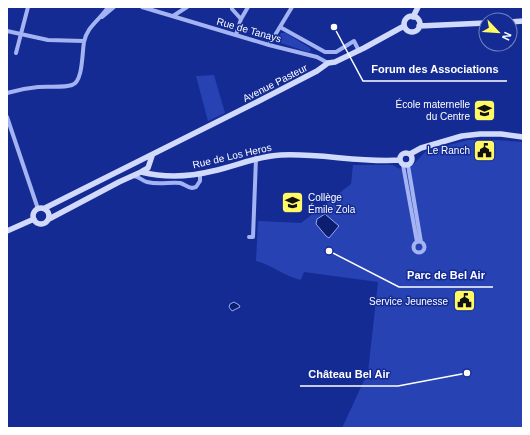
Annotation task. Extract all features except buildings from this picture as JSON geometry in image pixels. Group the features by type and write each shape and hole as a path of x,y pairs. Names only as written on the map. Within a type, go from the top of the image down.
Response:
{"main road":[{"path":"418,7 413,17 406,19 404,26 407,30 412,32 417,30 419,26"},
{"path":"413,17 417,19 419,26"},
{"path":"419,26 478,23"},
{"name":"Avenue Pasteur","path":"38,209 45,208 146,157 152,156 317,71 328,63 335,62 359,51 404,26"},
{"path":"410,154 412,161 404,163 401,156 404,153 410,154 421,148 462,136 476,134 501,134 523,137"},
{"name":"Rue de Los Heros","path":"141,172 155,176 167,177 200,174 256,158 298,154 404,163"},
{"path":"34,219 36,222 41,224 46,222 49,219 141,172 149,165 152,156"},
{"path":"133,164 128,170 133,176"},
{"path":"149,165 155,176"},
{"path":"45,208 49,213 49,219"},
{"path":"34,219 34,214 38,209"},
{"path":"7,231 34,219"}],"street":[{"path":"16,53 28,7"},
{"path":"7,92 35,87 70,86 76,83 79,77 84,41 87,33 108,7"},
{"path":"95,22 114,7"},
{"name":"Rue de Tanays","path":"142,7 311,56 328,63"},
{"path":"172,16 187,7"},
{"path":"232,7 232,10 241,19"},
{"path":"236,35 241,19 248,7"},
{"path":"269,45 292,7"},
{"path":"280,27 326,52 336,52 354,41 359,51"},
{"path":"7,31 48,40 84,41"},
{"path":"7,117 38,209"},
{"path":"249,237 253,237 256,158"},
{"path":"404,163 419,242"},
{"path":"133,176 139,177 148,182 158,184 181,184 192,188 196,187 200,181 200,174"}],"shaded area":[{"path":"281,33 286,33 310,48 311,51 308,52 281,43 278,39"},
{"path":"214,75 225,113 208,121 196,76"},
{"path":"468,140 523,142 523,428 342,428 368,372 378,282 304,272 301,280 256,261 258,221 301,223 351,184 353,165 393,165 407,171 426,151"},
{"path":"325,214 339,226 329,238 316,224 317,219"},
{"path":"234,302 240,307 232,311 229,307 230,304"}],"place":[{"name":"Forum des Associations","path":"334,27"},
{"name":"École maternelle du Centre","path":"485,110"},
{"name":"Le Ranch","path":"485,150"},
{"name":"Collège Émile Zola","path":"293,203"},
{"name":"Parc de Bel Air","path":"329,251"},
{"name":"Service Jeunesse","path":"464,301"},
{"name":"Château Bel Air","path":"467,373"}]}
